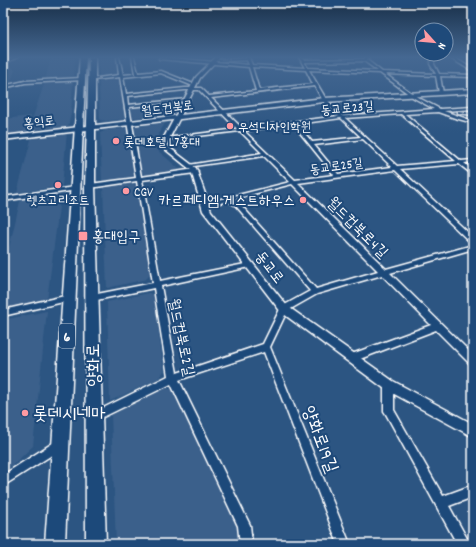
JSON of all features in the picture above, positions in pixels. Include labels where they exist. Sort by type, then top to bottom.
[{"type":"main road","name":"양화로","points":[[82,83],[90,186],[96,544]]},
{"type":"main road","name":"양화로","points":[[55,544],[75,189],[92,83]]},
{"type":"main road","name":"월드컵북로","points":[[85,128],[324,100],[473,90]]},
{"type":"main road","name":"홍익로","points":[[3,138],[85,128]]},
{"type":"street","points":[[3,87],[23,83]]},
{"type":"street","name":"월드컵북로2길","points":[[122,83],[173,378],[244,525],[246,544]]},
{"type":"street","points":[[183,83],[200,90],[208,97],[316,85],[324,100],[473,242]]},
{"type":"street","points":[[192,168],[164,146],[195,83]]},
{"type":"street","points":[[256,83],[258,92]]},
{"type":"street","points":[[395,83],[411,95],[438,110],[471,121],[473,126]]},
{"type":"street","points":[[439,83],[441,93]]},
{"type":"street","points":[[125,95],[193,87]]},
{"type":"street","name":"월드컵북로4길","points":[[208,97],[473,361]]},
{"type":"street","points":[[127,106],[186,100]]},
{"type":"street","name":"동교로23길","points":[[166,140],[342,117],[473,108]]},
{"type":"street","points":[[450,109],[473,114]]},
{"type":"street","points":[[402,113],[473,173]]},
{"type":"street","points":[[294,123],[337,176]]},
{"type":"street","points":[[311,144],[364,138]]},
{"type":"street","points":[[90,186],[139,179],[266,154]]},
{"type":"street","name":"동교로25길","points":[[205,205],[294,182],[396,168],[473,161]]},
{"type":"street","name":"동교로","points":[[192,168],[207,211],[284,309],[389,385],[473,431]]},
{"type":"street","points":[[3,199],[75,189]]},
{"type":"street","points":[[228,198],[238,205],[315,292]]},
{"type":"street","points":[[94,418],[173,378],[266,347],[284,309],[315,292],[473,247]]},
{"type":"street","points":[[92,298],[250,265]]},
{"type":"street","points":[[3,313],[69,298]]},
{"type":"street","points":[[352,358],[437,326]]},
{"type":"street","name":"양화로19길","points":[[266,347],[344,544]]},
{"type":"street","points":[[389,385],[389,411],[464,544]]},
{"type":"street","points":[[3,481],[60,443]]},
{"type":"street","points":[[441,503],[473,491]]},
{"type":"shaded area","points":[[3,83],[10,83],[3,103]]},
{"type":"shaded area","points":[[73,83],[71,113],[68,127],[32,130],[33,117],[44,84]]},
{"type":"shaded area","points":[[99,83],[120,83],[126,119],[106,121],[100,120]]},
{"type":"shaded area","points":[[177,101],[170,114],[132,118],[129,106]]},
{"type":"shaded area","points":[[31,116],[28,132],[3,135],[3,119]]},
{"type":"shaded area","points":[[165,123],[155,141],[154,147],[179,169],[178,172],[145,176],[142,175],[133,127]]},
{"type":"shaded area","points":[[127,128],[135,176],[131,178],[102,182],[100,133],[106,130]]},
{"type":"shaded area","points":[[67,132],[62,186],[17,193],[32,136]]},
{"type":"shaded area","points":[[132,182],[136,183],[150,275],[146,279],[107,288],[103,186]]},
{"type":"shaded area","points":[[61,191],[47,300],[3,308],[3,274],[21,197]]},
{"type":"shaded area","points":[[149,293],[154,295],[164,371],[158,379],[110,401],[107,302]]},
{"type":"shaded area","points":[[47,311],[33,446],[3,474],[3,320]]},
{"type":"shaded area","points":[[166,388],[173,390],[237,527],[239,544],[116,544],[111,415]]},
{"type":"place","name":"우석디자인학원","points":[[230,126]]},
{"type":"place","name":"롯데호텔 L7홍대","points":[[116,141]]},
{"type":"place","name":"렛츠고리조트","points":[[58,185]]},
{"type":"place","name":"CGV","points":[[126,191]]},
{"type":"place","name":"카르페디엠 게스트하우스","points":[[303,200]]},
{"type":"place","name":"홍대입구","points":[[83,236]]},
{"type":"place","name":"롯데시네마","points":[[25,413]]}]
